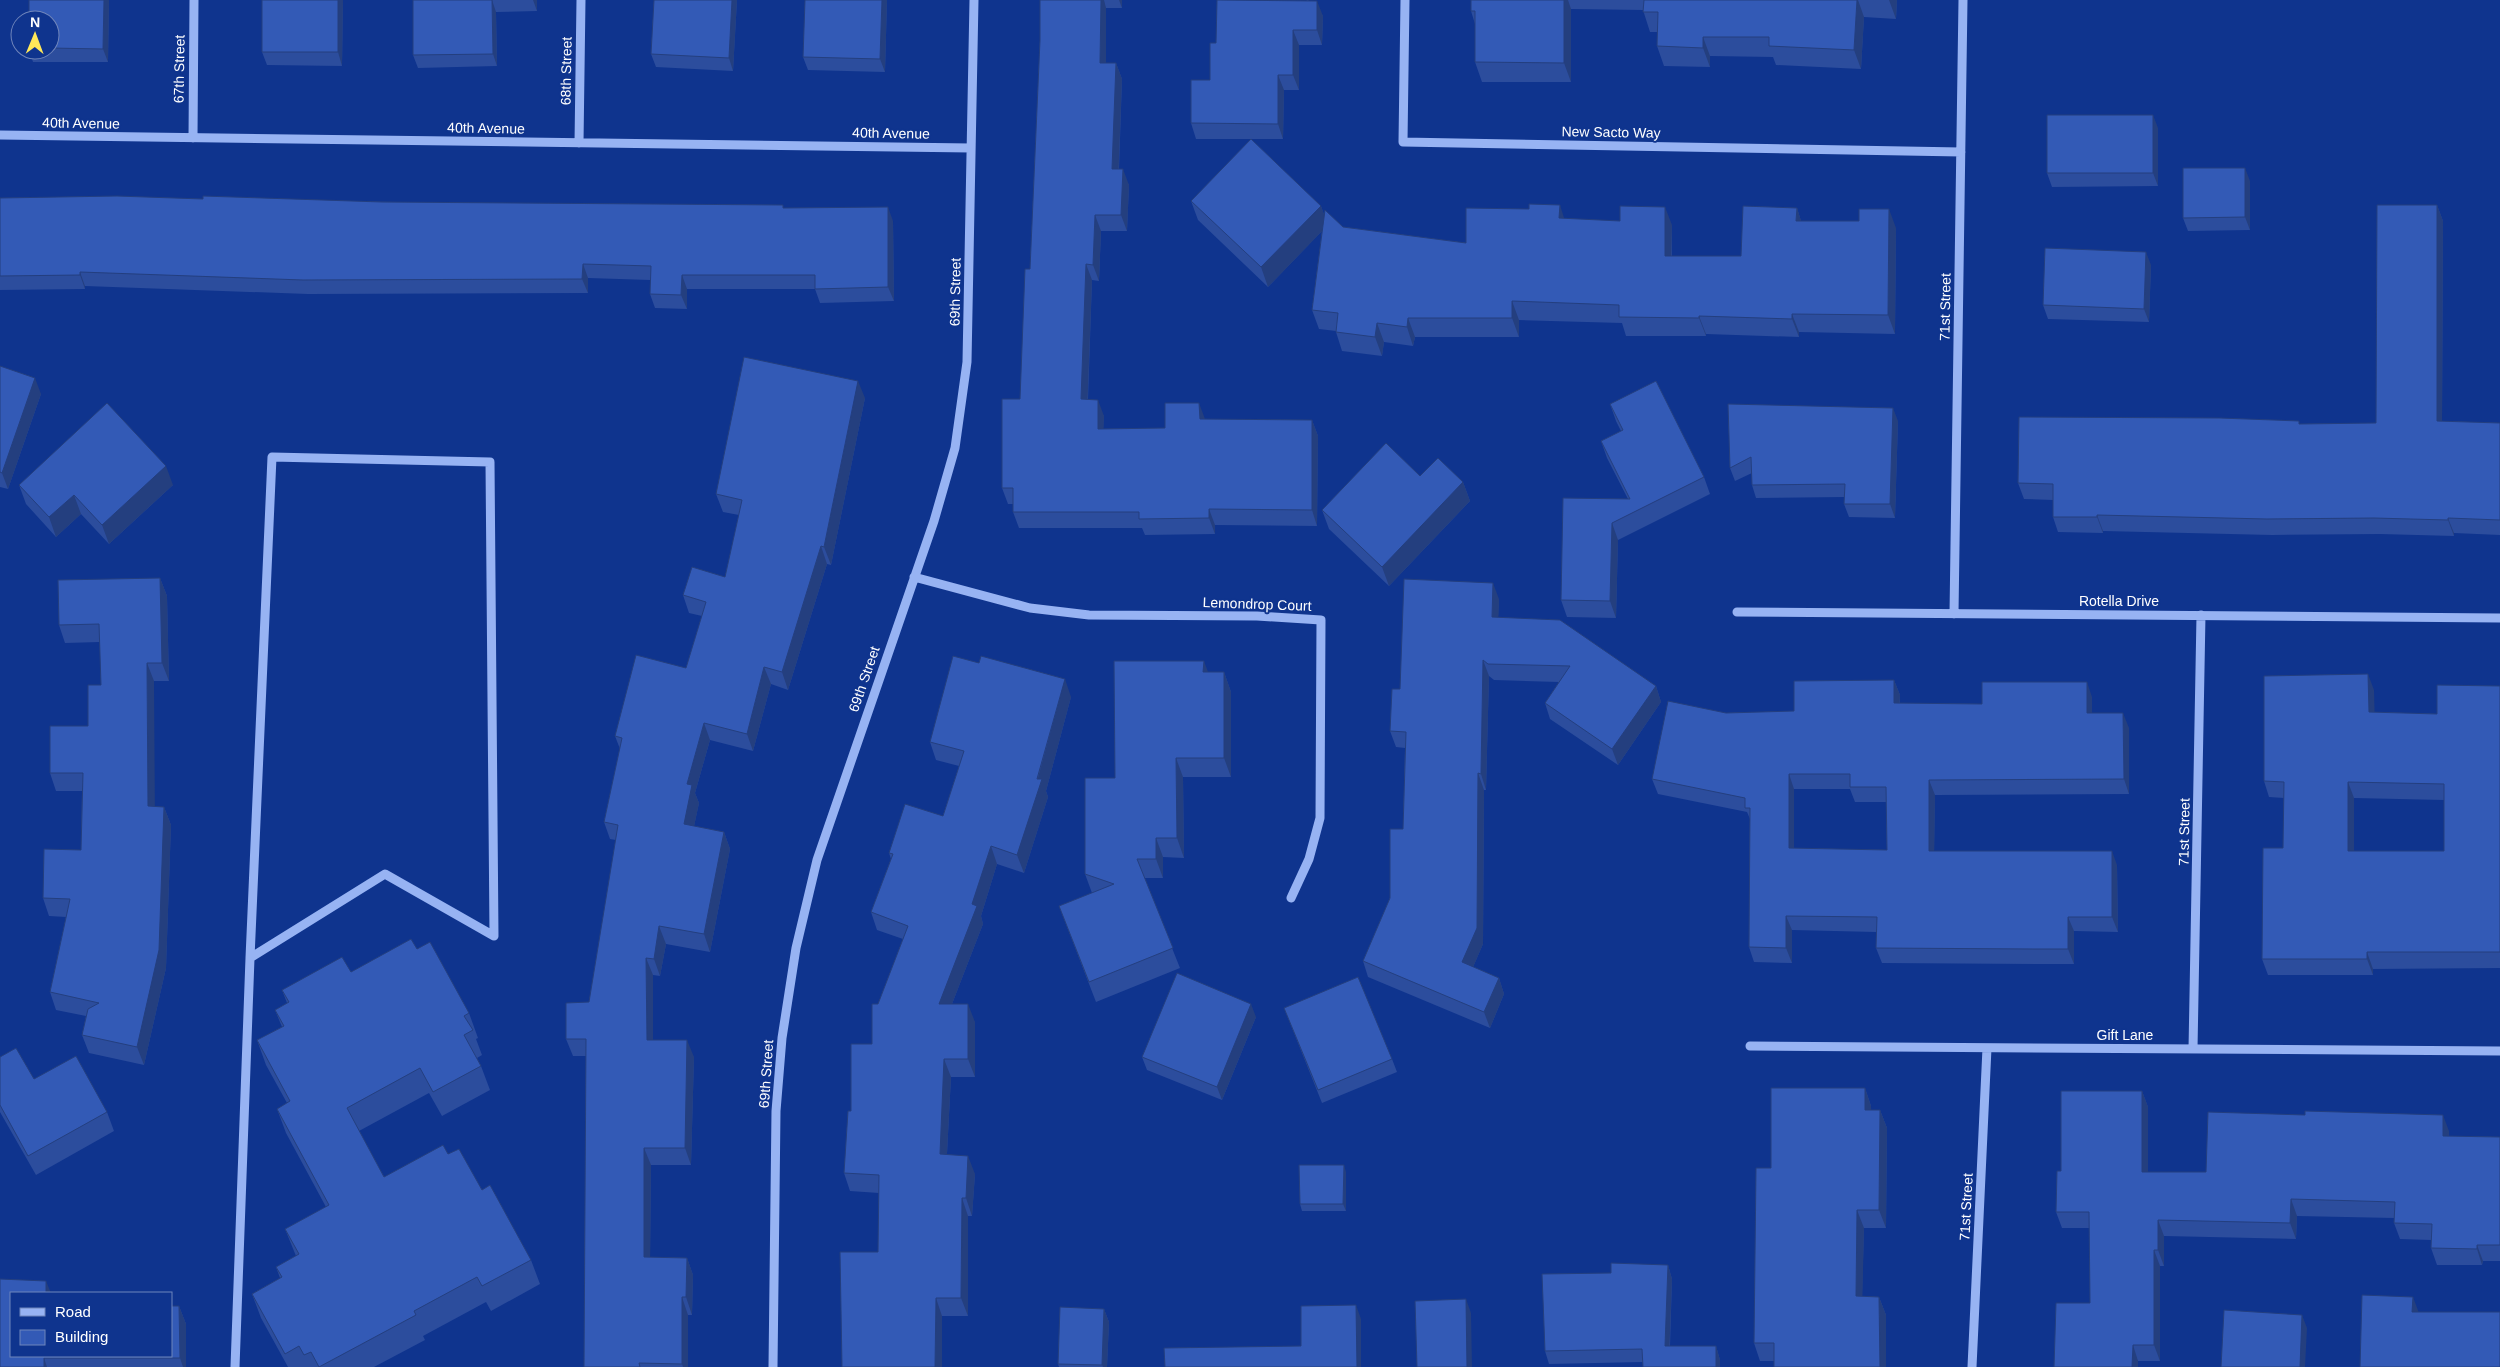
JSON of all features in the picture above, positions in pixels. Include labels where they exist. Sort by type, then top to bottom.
[{"type":"street","name":"67th Street","points":[[192,138],[194,0]]},
{"type":"street","name":"68th Street","points":[[579,143],[581,0]]},
{"type":"street","name":"69th Street","points":[[773,1367],[776,1110],[782,1038],[796,948],[817,860],[934,521],[955,448],[966,372],[974,0]]},
{"type":"street","name":"New Sacto Way","points":[[1405,0],[1403,142],[1961,152]]},
{"type":"street","name":"71st Street","points":[[1954,614],[1963,0]]},
{"type":"street","name":"40th Avenue","points":[[0,135],[971,148]]},
{"type":"street","points":[[235,1367],[250,958],[272,457],[490,462],[494,936],[385,874],[250,958]]},
{"type":"street","name":"Lemondrop Court","points":[[914,577],[1030,608],[1089,615],[1257,616],[1321,620],[1320,818],[1309,859],[1291,898]]},
{"type":"street","name":"Rotella Drive","points":[[1737,612],[2500,618]]},
{"type":"street","name":"71st Street","points":[[2194,1049],[2201,615]]},
{"type":"street","name":"Gift Lane","points":[[1750,1046],[2500,1051]]},
{"type":"street","name":"71st Street","points":[[1972,1367],[1987,1048]]},
{"type":"building","points":[[29,0],[104,0],[103,49],[60,48],[60,10],[29,10]]},
{"type":"building","points":[[262,0],[338,0],[338,52],[262,52]]},
{"type":"building","points":[[413,0],[492,0],[493,54],[413,55]]},
{"type":"building","points":[[654,0],[732,0],[729,58],[651,54]]},
{"type":"building","points":[[805,0],[882,0],[880,59],[803,57]]},
{"type":"building","points":[[1040,0],[1101,0],[1100,63],[1116,63],[1112,169],[1123,169],[1121,215],[1095,215],[1093,265],[1086,264],[1081,399],[1098,400],[1098,429],[1165,428],[1165,403],[1199,403],[1200,419],[1312,420],[1312,510],[1209,509],[1209,518],[1139,519],[1139,512],[1013,512],[1013,488],[1002,488],[1002,399],[1020,399],[1025,269],[1030,269]]},
{"type":"building","points":[[1217,0],[1317,1],[1317,30],[1293,30],[1293,75],[1278,75],[1278,124],[1191,123],[1191,80],[1210,80],[1210,43],[1216,43]]},
{"type":"building","points":[[1471,0],[1564,0],[1564,63],[1475,62],[1475,11],[1471,11]]},
{"type":"building","points":[[1644,0],[1857,0],[1854,50],[1769,46],[1769,37],[1703,37],[1703,48],[1657,46],[1658,12],[1643,12]]},
{"type":"building","points":[[2047,115],[2153,115],[2153,173],[2047,173]]},
{"type":"building","points":[[1251,139],[1321,206],[1261,267],[1191,201]]},
{"type":"building","points":[[2183,168],[2245,168],[2245,217],[2183,218]]},
{"type":"building","points":[[117,196],[203,199],[203,196],[382,202],[783,205],[783,208],[888,207],[888,287],[815,289],[815,275],[682,275],[681,295],[650,294],[651,266],[583,264],[582,279],[303,280],[80,272],[80,275],[0,276],[0,198]]},
{"type":"building","points":[[1529,204],[1560,205],[1559,218],[1620,221],[1620,206],[1665,207],[1665,256],[1741,256],[1743,206],[1797,208],[1796,221],[1859,221],[1859,209],[1889,209],[1888,315],[1792,314],[1792,319],[1699,316],[1699,318],[1619,317],[1619,305],[1512,301],[1512,318],[1408,318],[1407,327],[1377,323],[1375,337],[1336,332],[1338,313],[1312,310],[1325,210],[1343,227],[1466,243],[1466,208],[1529,209]]},
{"type":"building","points":[[2377,205],[2437,205],[2437,421],[2500,423],[2500,520],[2448,518],[2448,520],[2374,518],[2267,519],[2097,515],[2097,517],[2053,517],[2053,484],[2018,483],[2019,417],[2220,418],[2299,421],[2299,424],[2376,423]]},
{"type":"building","points":[[2045,248],[2146,252],[2144,309],[2043,305]]},
{"type":"building","points":[[744,357],[858,381],[824,547],[821,546],[782,672],[764,667],[747,734],[704,723],[687,784],[692,785],[684,824],[724,832],[704,934],[659,926],[654,959],[646,958],[647,1040],[687,1040],[685,1148],[644,1148],[644,1257],[687,1258],[686,1297],[682,1297],[682,1364],[639,1363],[640,1367],[584,1367],[586,1039],[566,1039],[566,1003],[589,1002],[618,825],[604,822],[622,738],[615,736],[636,655],[686,668],[706,602],[683,595],[692,567],[725,577],[742,500],[716,494]]},
{"type":"building","points":[[0,366],[35,378],[2,473],[0,472]]},
{"type":"building","points":[[1656,381],[1704,477],[1612,523],[1610,601],[1561,600],[1563,498],[1630,499],[1601,441],[1623,430],[1610,404]]},
{"type":"building","points":[[107,403],[166,466],[102,525],[74,495],[49,517],[19,485]]},
{"type":"building","points":[[1728,404],[1893,408],[1890,504],[1844,504],[1845,484],[1752,485],[1751,457],[1730,468]]},
{"type":"building","points":[[1386,443],[1420,476],[1438,458],[1463,482],[1382,567],[1322,510]]},
{"type":"building","points":[[160,578],[162,663],[147,663],[148,806],[164,807],[159,950],[137,1047],[82,1035],[88,1009],[99,1003],[50,992],[70,899],[43,898],[44,849],[81,850],[83,773],[50,773],[50,726],[88,726],[88,685],[101,685],[99,624],[59,625],[58,580]]},
{"type":"building","points":[[1404,579],[1493,583],[1492,617],[1560,620],[1656,686],[1612,749],[1545,703],[1570,666],[1488,664],[1483,660],[1481,774],[1478,773],[1477,928],[1462,962],[1499,978],[1484,1012],[1363,961],[1390,898],[1390,829],[1403,829],[1406,732],[1390,731],[1392,689],[1400,689]]},
{"type":"building","points":[[953,656],[979,663],[981,656],[1065,679],[1037,779],[1042,779],[1017,855],[991,846],[972,904],[977,906],[939,1004],[968,1004],[968,1059],[944,1059],[940,1154],[968,1156],[966,1198],[962,1198],[961,1298],[936,1298],[935,1367],[842,1367],[840,1252],[878,1252],[879,1175],[844,1173],[848,1111],[851,1111],[851,1044],[872,1044],[872,1004],[878,1004],[908,926],[871,912],[893,854],[889,853],[905,804],[943,816],[964,751],[930,742]]},
{"type":"building","points":[[1114,661],[1204,661],[1203,672],[1224,672],[1224,758],[1176,758],[1177,838],[1156,838],[1156,859],[1137,859],[1173,948],[1089,982],[1059,906],[1114,884],[1085,874],[1085,778],[1115,778]]},
{"type":"building","points":[[2368,674],[2369,712],[2437,714],[2437,685],[2500,686],[2500,952],[2367,952],[2367,959],[2262,959],[2263,848],[2283,848],[2284,782],[2264,781],[2264,676]],"holes":[[[2348,782],[2444,784],[2444,851],[2348,851]]]},
{"type":"building","points":[[1894,680],[1894,703],[1982,704],[1982,682],[2087,682],[2087,713],[2123,713],[2124,779],[1929,780],[1929,851],[2112,851],[2112,917],[2068,917],[2068,949],[1876,948],[1877,917],[1786,916],[1786,948],[1749,947],[1750,808],[1745,808],[1745,798],[1652,779],[1668,701],[1726,713],[1794,711],[1794,681]],"holes":[[[1789,774],[1850,774],[1850,787],[1886,787],[1887,850],[1789,848]]]},
{"type":"building","points":[[411,939],[417,949],[430,942],[469,1013],[464,1016],[473,1030],[464,1035],[481,1066],[433,1092],[420,1068],[347,1108],[384,1177],[443,1145],[448,1154],[459,1149],[482,1190],[490,1185],[531,1260],[482,1286],[477,1277],[414,1311],[416,1315],[319,1367],[311,1352],[304,1355],[299,1346],[285,1354],[252,1294],[282,1277],[276,1267],[299,1254],[285,1229],[329,1205],[277,1109],[290,1101],[257,1040],[284,1026],[275,1010],[289,1002],[282,990],[342,957],[351,972]]},
{"type":"building","points":[[1177,973],[1251,1004],[1217,1087],[1142,1057]]},
{"type":"building","points":[[1358,977],[1392,1059],[1318,1090],[1284,1008]]},
{"type":"building","points":[[16,1048],[34,1079],[76,1056],[107,1112],[28,1156],[0,1105],[0,1057]]},
{"type":"building","points":[[1771,1088],[1865,1088],[1865,1110],[1880,1110],[1879,1210],[1857,1210],[1856,1296],[1879,1297],[1880,1367],[1774,1367],[1774,1343],[1754,1343],[1756,1168],[1771,1168]]},
{"type":"building","points":[[2061,1091],[2142,1091],[2142,1172],[2206,1172],[2208,1112],[2305,1115],[2305,1111],[2443,1115],[2443,1136],[2500,1137],[2500,1245],[2477,1245],[2477,1249],[2431,1248],[2432,1224],[2394,1223],[2395,1202],[2291,1199],[2290,1223],[2158,1220],[2158,1250],[2154,1250],[2154,1345],[2133,1345],[2132,1367],[2054,1367],[2056,1303],[2090,1303],[2089,1212],[2056,1212],[2057,1171],[2061,1171]]},
{"type":"building","points":[[1299,1165],[1344,1165],[1343,1204],[1300,1204]]},
{"type":"building","points":[[1611,1263],[1668,1265],[1665,1346],[1716,1346],[1716,1367],[1643,1367],[1642,1349],[1545,1351],[1542,1274],[1611,1273]]},
{"type":"building","points":[[0,1279],[46,1281],[46,1292],[10,1292],[10,1357],[172,1357],[172,1306],[179,1306],[180,1358],[44,1358],[44,1367],[0,1367]]},
{"type":"building","points":[[2362,1295],[2413,1297],[2412,1312],[2500,1312],[2500,1367],[2360,1367]]},
{"type":"building","points":[[1466,1299],[1467,1367],[1417,1367],[1415,1301]]},
{"type":"building","points":[[1356,1305],[1357,1367],[1165,1367],[1164,1348],[1301,1346],[1301,1306]]},
{"type":"building","points":[[1060,1307],[1104,1309],[1102,1365],[1058,1364]]},
{"type":"building","points":[[2224,1310],[2302,1315],[2300,1367],[2221,1367]]}]
